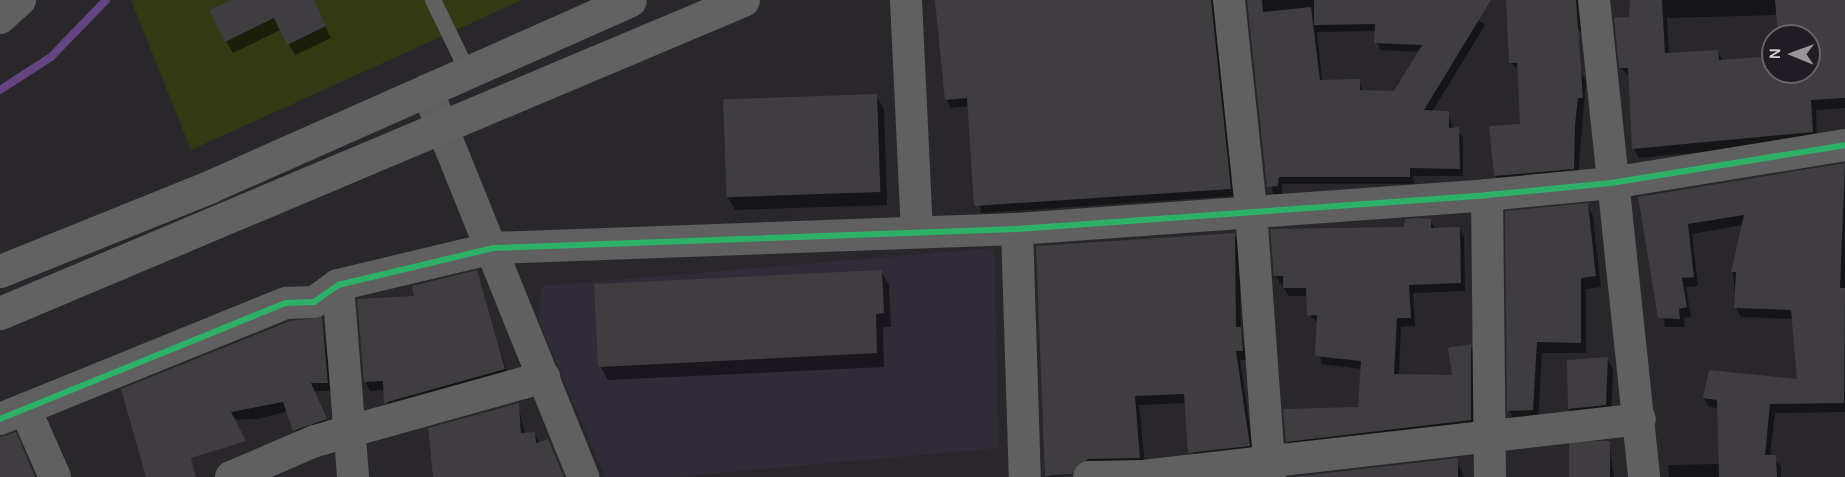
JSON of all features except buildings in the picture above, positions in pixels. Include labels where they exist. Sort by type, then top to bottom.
[{"type":"street","points":[[0,18],[20,0]]},
{"type":"street","points":[[0,270],[427,90],[630,0]]},
{"type":"street","points":[[0,313],[743,0]]},
{"type":"street","points":[[906,0],[917,231]]},
{"type":"street","points":[[1229,0],[1251,211],[1269,467]]},
{"type":"street","points":[[1594,0],[1611,183],[1640,419],[1644,477]]},
{"type":"street","points":[[427,90],[444,126],[584,477]]},
{"type":"street","points":[[55,477],[13,414],[286,303],[314,302],[338,285],[493,248],[1017,229],[1486,195],[1611,183],[1845,146]]},
{"type":"street","points":[[1486,195],[1490,477]]},
{"type":"street","points":[[1017,229],[1018,473]]},
{"type":"street","points":[[338,285],[353,477]]},
{"type":"street","points":[[231,477],[349,431],[544,377]]},
{"type":"street","points":[[1089,477],[1143,476],[1269,467],[1491,436],[1640,419]]},
{"type":"lane","points":[[433,0],[468,72]]},
{"type":"shaded area","points":[[994,248],[999,448],[676,477],[605,477],[538,319],[542,286]]},
{"type":"green space","points":[[131,0],[522,0],[191,150]]},
{"type":"waterway","points":[[0,90],[51,57],[106,0]]},
{"type":"cycle path","points":[[0,419],[286,303],[314,302],[338,285],[493,248],[1017,229],[1487,195],[1611,183],[1845,145]]}]
